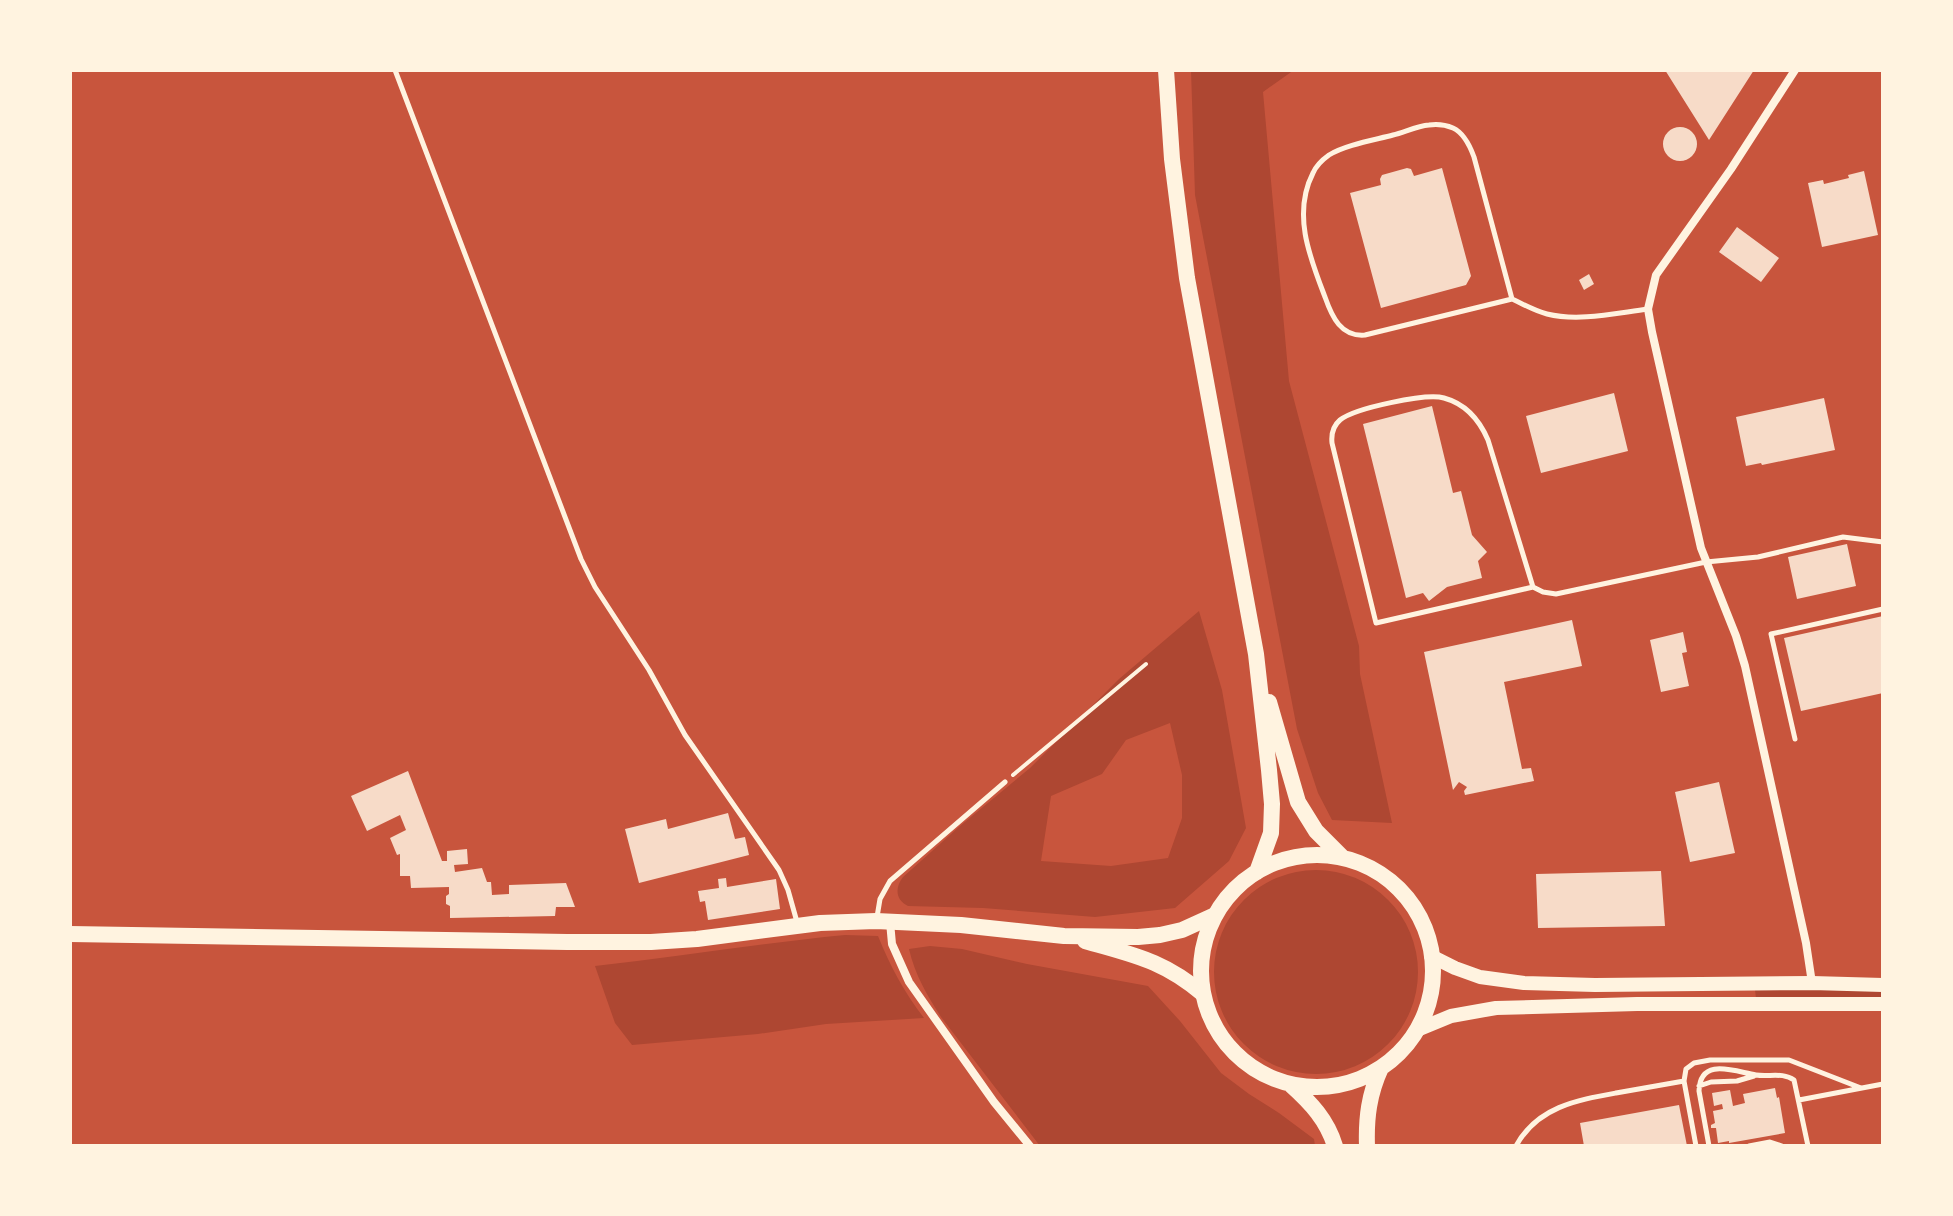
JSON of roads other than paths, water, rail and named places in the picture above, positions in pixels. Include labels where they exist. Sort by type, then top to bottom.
[{"type":"main road","points":[[1166,70],[1174,188],[1188,291],[1256,654],[1272,812],[1271,833],[1257,872]]},
{"type":"main road","points":[[1256,654],[1298,802],[1316,831],[1343,858]]},
{"type":"main road","points":[[1299,856],[1343,858],[1389,880],[1414,908],[1429,943],[1432,978],[1429,999],[1417,1030],[1405,1047],[1381,1068],[1353,1082],[1333,1087],[1291,1085],[1262,1074],[1245,1063],[1230,1049],[1212,1023],[1203,994],[1201,959],[1206,936],[1215,915],[1229,895],[1257,872],[1299,856]]},
{"type":"main road","points":[[70,934],[651,942],[798,925],[883,921],[961,925],[1064,936],[1138,937],[1182,930],[1215,915]]},
{"type":"main road","points":[[1064,936],[1152,961],[1181,976],[1203,994]]},
{"type":"main road","points":[[1431,956],[1480,977],[1524,983],[1883,985]]},
{"type":"main road","points":[[1417,1030],[1466,1012],[1496,1008],[1637,1004],[1883,1004]]},
{"type":"main road","points":[[1367,1146],[1368,1104],[1381,1068]]},
{"type":"main road","points":[[1291,1085],[1322,1117],[1335,1146]]},
{"type":"street","points":[[1795,70],[1731,169],[1662,265],[1652,287],[1648,309],[1706,562],[1745,666],[1806,943],[1812,983]]},
{"type":"street","points":[[883,921],[909,982],[994,1102],[1030,1146]]},
{"type":"lane","points":[[395,70],[581,559],[685,735],[779,870],[798,925]]},
{"type":"lane","points":[[1512,299],[1474,157],[1458,130],[1428,125],[1336,152],[1315,169],[1304,200],[1306,243],[1327,305],[1337,324],[1357,336],[1512,299],[1557,316],[1648,309]]},
{"type":"lane","points":[[1533,587],[1488,440],[1473,414],[1458,403],[1430,396],[1357,412],[1335,425],[1332,443],[1376,623],[1533,587],[1556,594],[1706,562],[1758,557],[1843,537],[1883,542]]},
{"type":"lane","points":[[1795,739],[1771,634],[1883,609]]},
{"type":"lane","points":[[883,921],[880,899],[890,881],[1005,782]]},
{"type":"lane","points":[[1696,1146],[1684,1081],[1686,1069],[1694,1063],[1782,1059],[1861,1088]]},
{"type":"lane","points":[[1709,1146],[1699,1086],[1703,1075],[1715,1070],[1783,1075],[1794,1080],[1808,1146]]},
{"type":"lane","points":[[1699,1086],[1711,1082],[1737,1081],[1755,1075]]},
{"type":"lane","points":[[1516,1146],[1535,1121],[1559,1107],[1595,1097],[1684,1081]]},
{"type":"lane","points":[[1799,1100],[1883,1084]]},
{"type":"lane","points":[[1749,1146],[1770,1142],[1782,1146]]}]
